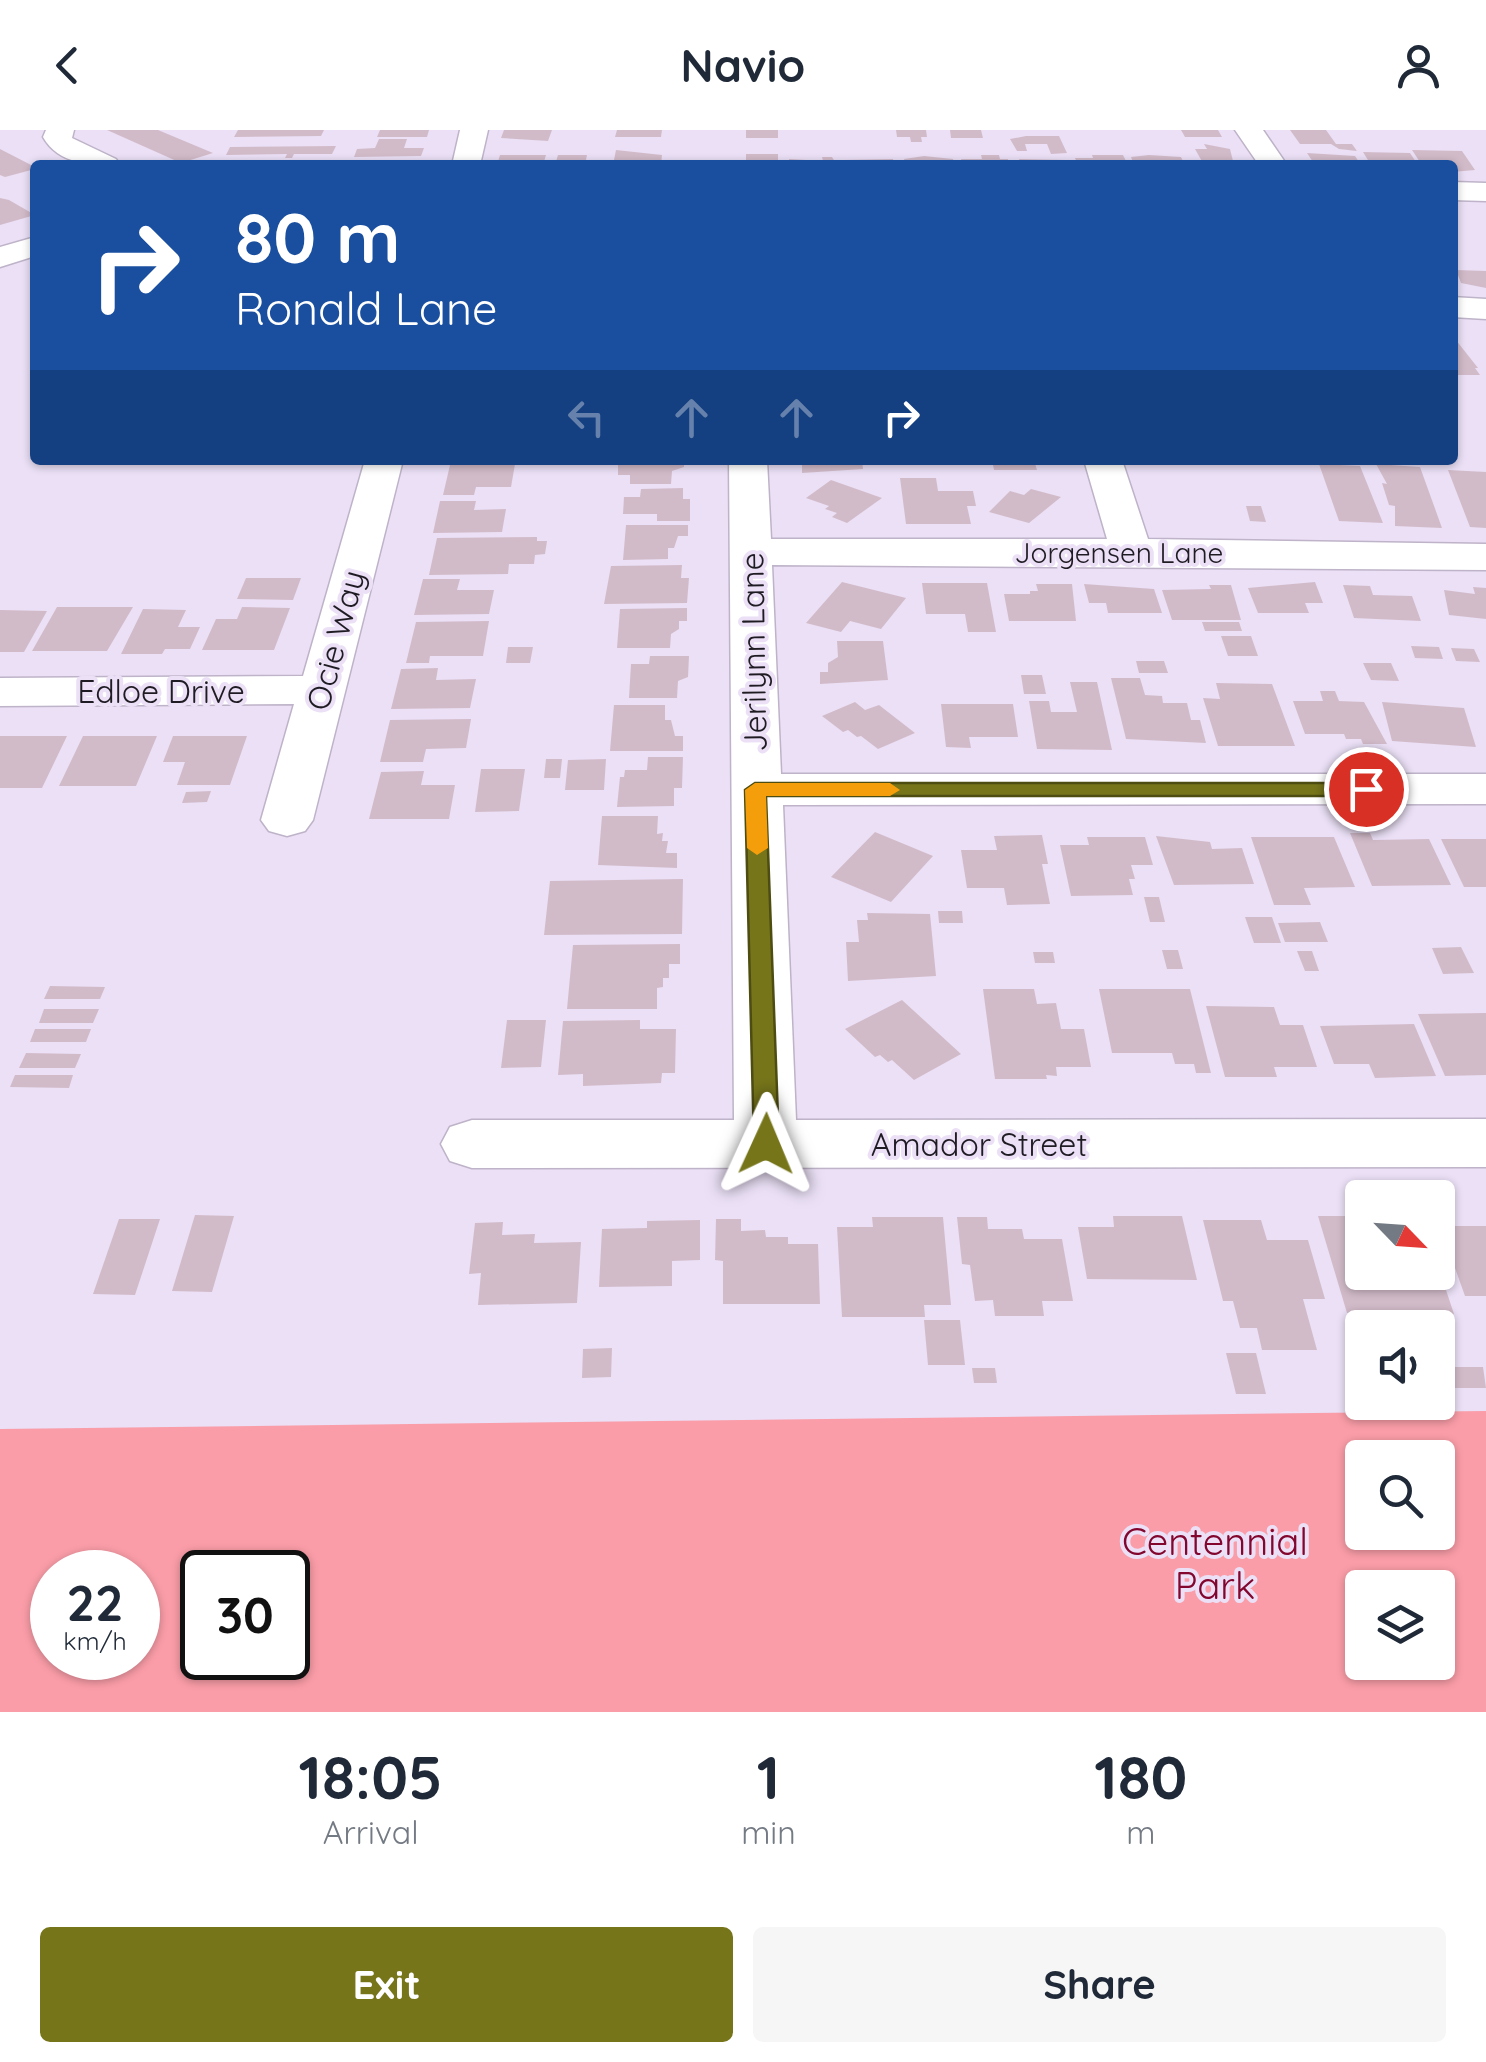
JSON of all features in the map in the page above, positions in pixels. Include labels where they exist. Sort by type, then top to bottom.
[{"type":"street","points":[[60,130],[60,144],[95,160]]},
{"type":"street","points":[[467,160],[474,130]]},
{"type":"street","points":[[1249,130],[1270,160]]},
{"type":"street","points":[[1458,191],[1486,192]]},
{"type":"street","points":[[1458,307],[1486,308]]},
{"type":"street","name":"Ocie Way","points":[[287,820],[383,465]]},
{"type":"street","name":"Jerilynn Lane","points":[[748,465],[766,1144]]},
{"type":"street","points":[[1105,465],[1131,552]]},
{"type":"street","name":"Jorgensen Lane","points":[[752,552],[1486,557]]},
{"type":"street","name":"Edloe Drive","points":[[0,692],[322,690]]},
{"type":"street","points":[[755,790],[1486,789]]},
{"type":"street","name":"Amador Street","points":[[472,1144],[1486,1143]]},
{"type":"green space","name":"Centennial Park","points":[[1455,1411],[1486,1411],[1486,1712],[0,1712],[0,1429],[1345,1413],[1345,1420],[1455,1420]]},
{"type":"building","points":[[107,130],[158,130],[213,153],[174,160]]},
{"type":"building","points":[[238,130],[324,130],[321,136],[234,137]]},
{"type":"building","points":[[380,130],[429,130],[427,137],[377,137]]},
{"type":"building","points":[[504,130],[552,130],[548,141],[501,138]]},
{"type":"building","points":[[617,130],[662,130],[661,137],[615,137]]},
{"type":"building","points":[[746,130],[778,130],[778,138],[746,138]]},
{"type":"building","points":[[896,130],[926,130],[927,137],[921,137],[922,142],[911,142],[910,137],[897,137]]},
{"type":"building","points":[[950,130],[981,130],[983,138],[951,138]]},
{"type":"building","points":[[1181,130],[1218,130],[1222,137],[1185,137]]},
{"type":"building","points":[[1290,130],[1326,130],[1336,144],[1352,144],[1357,151],[1331,144],[1300,144]]},
{"type":"building","points":[[1059,136],[1067,153],[1051,154],[1047,144],[1025,144],[1027,151],[1017,151],[1010,139]]},
{"type":"building","points":[[379,139],[407,139],[404,148],[424,148],[421,156],[354,157],[357,149],[375,148]]},
{"type":"building","points":[[1204,144],[1230,149],[1233,160],[1201,160],[1195,149],[1207,149]]},
{"type":"building","points":[[336,146],[332,154],[294,154],[292,158],[285,158],[287,154],[226,155],[230,147]]},
{"type":"building","points":[[0,149],[30,164],[30,170],[0,175]]},
{"type":"building","points":[[616,150],[662,155],[662,160],[614,160]]},
{"type":"building","points":[[1412,150],[1462,151],[1475,170],[1458,171],[1458,160],[1419,160]]},
{"type":"building","points":[[1363,152],[1410,153],[1415,160],[1368,160]]},
{"type":"building","points":[[1307,153],[1355,156],[1358,160],[1312,160]]},
{"type":"building","points":[[746,154],[778,154],[778,160],[746,160]]},
{"type":"building","points":[[500,155],[546,155],[544,160],[498,160]]},
{"type":"building","points":[[558,155],[587,155],[586,160],[556,160]]},
{"type":"building","points":[[981,155],[999,155],[1000,159],[1008,160],[961,159],[982,159]]},
{"type":"building","points":[[1092,155],[1123,155],[1126,160],[1075,158],[1093,158]]},
{"type":"building","points":[[1149,155],[1182,160],[1132,160],[1131,157]]},
{"type":"building","points":[[924,156],[953,160],[904,160]]},
{"type":"building","points":[[0,198],[30,212],[30,216],[0,225]]},
{"type":"building","points":[[1458,270],[1486,271],[1486,288],[1461,283]]},
{"type":"building","points":[[1458,343],[1478,368],[1480,375],[1458,375]]},
{"type":"building","points":[[450,465],[515,465],[511,487],[476,487],[474,495],[443,495]]},
{"type":"building","points":[[618,465],[684,465],[672,471],[671,484],[630,484],[630,475],[618,475]]},
{"type":"building","points":[[802,465],[863,465],[863,469],[802,473]]},
{"type":"building","points":[[993,465],[1036,465],[1037,470],[994,470]]},
{"type":"building","points":[[1319,465],[1360,466],[1383,523],[1339,521]]},
{"type":"building","points":[[1377,465],[1420,467],[1442,528],[1395,526],[1395,506],[1389,505],[1382,483],[1387,484]]},
{"type":"building","points":[[1448,470],[1486,472],[1486,528],[1470,527]]},
{"type":"building","points":[[900,478],[936,478],[938,491],[973,491],[976,506],[967,506],[971,524],[906,524]]},
{"type":"building","points":[[831,480],[882,498],[847,523],[832,517],[837,513],[825,509],[829,506],[806,498]]},
{"type":"building","points":[[683,488],[683,499],[690,499],[690,521],[657,521],[657,514],[623,514],[624,497],[640,497],[641,489]]},
{"type":"building","points":[[1031,489],[1061,497],[1029,523],[989,512],[1010,491],[1024,495]]},
{"type":"building","points":[[440,501],[476,501],[474,510],[506,509],[502,532],[433,533]]},
{"type":"building","points":[[1246,506],[1261,506],[1266,522],[1250,521]]},
{"type":"building","points":[[626,525],[688,525],[688,536],[678,536],[674,548],[668,548],[668,559],[623,560]]},
{"type":"building","points":[[537,537],[537,541],[547,541],[545,554],[535,555],[534,564],[509,564],[508,574],[429,575],[437,538]]},
{"type":"building","points":[[682,565],[681,578],[689,578],[687,603],[604,604],[611,566]]},
{"type":"building","points":[[246,578],[301,578],[293,600],[237,599]]},
{"type":"building","points":[[423,579],[460,579],[457,590],[494,590],[489,614],[414,615]]},
{"type":"building","points":[[842,582],[906,598],[881,629],[850,621],[841,632],[806,623]]},
{"type":"building","points":[[1315,582],[1323,603],[1305,603],[1309,613],[1258,613],[1248,588]]},
{"type":"building","points":[[922,583],[987,583],[996,632],[968,632],[965,614],[926,614]]},
{"type":"building","points":[[1036,584],[1072,584],[1076,621],[1009,621],[1004,594],[1030,594],[1038,591]]},
{"type":"building","points":[[1084,584],[1154,589],[1162,613],[1108,613],[1106,603],[1089,603]]},
{"type":"building","points":[[1209,585],[1231,585],[1241,620],[1172,620],[1162,590],[1211,589]]},
{"type":"building","points":[[1343,585],[1370,586],[1373,595],[1412,596],[1421,621],[1354,618]]},
{"type":"building","points":[[1473,587],[1486,588],[1486,619],[1449,615],[1444,590],[1475,594]]},
{"type":"building","points":[[57,607],[133,607],[107,651],[32,651]]},
{"type":"building","points":[[242,607],[290,608],[274,650],[202,650],[216,619],[237,619]]},
{"type":"building","points":[[687,608],[687,621],[679,621],[679,629],[671,634],[670,648],[617,648],[620,609]]},
{"type":"building","points":[[143,609],[186,610],[178,627],[200,627],[190,649],[121,654]]},
{"type":"building","points":[[0,610],[47,611],[24,652],[0,652]]},
{"type":"building","points":[[489,621],[483,656],[430,656],[429,663],[406,663],[416,622]]},
{"type":"building","points":[[1202,622],[1239,622],[1242,631],[1205,631]]},
{"type":"building","points":[[1221,636],[1251,636],[1258,656],[1228,656]]},
{"type":"building","points":[[837,641],[883,641],[888,680],[820,684],[820,672],[828,672],[828,663],[838,657]]},
{"type":"building","points":[[1411,646],[1439,647],[1443,659],[1415,658]]},
{"type":"building","points":[[508,647],[533,647],[530,663],[506,663]]},
{"type":"building","points":[[1451,648],[1474,649],[1480,662],[1456,661]]},
{"type":"building","points":[[650,656],[689,656],[688,677],[678,681],[677,698],[629,698],[631,664],[649,664]]},
{"type":"building","points":[[1136,661],[1164,661],[1168,673],[1139,673]]},
{"type":"building","points":[[1363,663],[1391,663],[1399,681],[1371,680]]},
{"type":"building","points":[[438,668],[436,680],[476,679],[470,708],[391,709],[401,669]]},
{"type":"building","points":[[1021,675],[1042,675],[1046,694],[1024,694]]},
{"type":"building","points":[[1111,678],[1140,678],[1145,695],[1162,696],[1163,703],[1187,703],[1191,720],[1200,720],[1206,743],[1126,739]]},
{"type":"building","points":[[1070,682],[1097,682],[1112,750],[1037,749],[1029,701],[1049,701],[1051,712],[1077,712]]},
{"type":"building","points":[[1216,683],[1272,684],[1295,746],[1218,746],[1203,698],[1220,699]]},
{"type":"building","points":[[1320,691],[1335,691],[1339,701],[1364,702],[1387,744],[1363,744],[1361,739],[1346,739],[1344,734],[1305,734],[1293,701],[1323,701]]},
{"type":"building","points":[[855,702],[865,710],[879,705],[915,733],[878,749],[861,736],[848,730],[843,732],[822,716]]},
{"type":"building","points":[[1382,702],[1464,708],[1476,747],[1392,741]]},
{"type":"building","points":[[941,704],[1013,704],[1018,737],[969,737],[971,748],[946,747]]},
{"type":"building","points":[[614,705],[665,705],[665,720],[671,720],[675,736],[683,736],[683,751],[610,751]]},
{"type":"building","points":[[471,719],[466,748],[426,749],[423,762],[380,762],[390,720]]},
{"type":"building","points":[[0,736],[67,736],[42,788],[0,788]]},
{"type":"building","points":[[83,736],[157,736],[136,786],[59,786]]},
{"type":"building","points":[[173,736],[247,736],[230,785],[177,785],[185,762],[163,762]]},
{"type":"building","points":[[648,757],[683,757],[682,788],[674,788],[674,806],[617,807],[620,777],[624,777],[625,770],[647,770]]},
{"type":"building","points":[[546,759],[562,759],[560,778],[544,778]]},
{"type":"building","points":[[606,759],[604,790],[565,790],[568,760]]},
{"type":"building","points":[[481,769],[525,769],[519,811],[475,812]]},
{"type":"building","points":[[424,771],[421,785],[455,785],[449,819],[369,819],[381,772]]},
{"type":"building","points":[[211,791],[207,802],[182,803],[186,792]]},
{"type":"building","points":[[602,816],[658,816],[657,834],[663,833],[662,841],[668,841],[666,853],[677,853],[677,868],[598,865]]},
{"type":"building","points":[[875,832],[933,856],[891,902],[831,877]]},
{"type":"building","points":[[1350,833],[1370,833],[1373,840],[1429,839],[1451,885],[1372,886]]},
{"type":"building","points":[[1042,835],[1048,864],[1042,864],[1050,904],[1007,905],[1004,888],[967,888],[961,850],[997,850],[994,836]]},
{"type":"building","points":[[1156,836],[1210,842],[1212,849],[1242,848],[1254,884],[1174,885]]},
{"type":"building","points":[[1087,837],[1145,837],[1153,865],[1131,865],[1135,879],[1129,879],[1133,895],[1071,896],[1060,845],[1089,845]]},
{"type":"building","points":[[1251,837],[1334,837],[1355,887],[1304,888],[1311,905],[1274,905]]},
{"type":"building","points":[[1441,839],[1486,839],[1486,887],[1464,887]]},
{"type":"building","points":[[683,879],[682,934],[544,935],[550,881]]},
{"type":"building","points":[[1144,897],[1159,897],[1165,922],[1150,922]]},
{"type":"building","points":[[938,911],[962,911],[963,923],[939,923]]},
{"type":"building","points":[[867,913],[930,914],[936,976],[848,981],[846,942],[859,942],[857,920],[868,920]]},
{"type":"building","points":[[1245,917],[1272,917],[1281,943],[1254,943]]},
{"type":"building","points":[[1320,922],[1328,942],[1285,942],[1278,923]]},
{"type":"building","points":[[680,944],[680,964],[669,964],[669,978],[663,978],[663,987],[657,988],[657,1009],[567,1009],[573,945]]},
{"type":"building","points":[[1461,947],[1474,973],[1443,974],[1432,948]]},
{"type":"building","points":[[1162,950],[1178,950],[1183,969],[1167,969]]},
{"type":"building","points":[[1297,951],[1312,951],[1319,971],[1305,971]]},
{"type":"building","points":[[1033,952],[1053,952],[1055,963],[1035,963]]},
{"type":"building","points":[[50,986],[105,987],[100,999],[44,999]]},
{"type":"building","points":[[983,989],[1034,989],[1037,1004],[1056,1003],[1061,1029],[1084,1029],[1091,1067],[1056,1067],[1057,1076],[1046,1075],[1047,1079],[995,1079]]},
{"type":"building","points":[[1099,989],[1190,989],[1211,1073],[1196,1073],[1194,1064],[1175,1064],[1172,1053],[1112,1053]]},
{"type":"building","points":[[902,1000],[961,1054],[914,1080],[892,1060],[875,1057],[845,1029]]},
{"type":"building","points":[[1206,1006],[1274,1007],[1280,1025],[1303,1025],[1317,1067],[1274,1067],[1277,1077],[1225,1077]]},
{"type":"building","points":[[44,1009],[99,1009],[93,1023],[39,1023]]},
{"type":"building","points":[[1486,1013],[1486,1075],[1445,1076],[1418,1014]]},
{"type":"building","points":[[507,1020],[546,1020],[541,1067],[501,1068]]},
{"type":"building","points":[[640,1020],[640,1029],[676,1029],[675,1073],[662,1073],[661,1083],[583,1086],[583,1074],[558,1075],[563,1021]]},
{"type":"building","points":[[1414,1024],[1436,1076],[1375,1078],[1369,1064],[1334,1064],[1320,1026]]},
{"type":"building","points":[[35,1029],[91,1029],[86,1042],[30,1042]]},
{"type":"building","points":[[26,1053],[81,1054],[75,1068],[19,1068]]},
{"type":"building","points":[[15,1075],[73,1075],[69,1088],[10,1087]]},
{"type":"building","points":[[195,1215],[234,1216],[212,1292],[172,1291]]},
{"type":"building","points":[[1113,1216],[1182,1216],[1197,1280],[1087,1279],[1078,1227],[1114,1227]]},
{"type":"building","points":[[1318,1216],[1345,1216],[1345,1290],[1446,1290],[1453,1310],[1346,1310]]},
{"type":"building","points":[[872,1217],[943,1217],[951,1305],[924,1305],[925,1317],[842,1317],[837,1227],[873,1227]]},
{"type":"building","points":[[957,1217],[987,1217],[988,1229],[1022,1229],[1024,1239],[1062,1239],[1073,1301],[1042,1301],[1044,1316],[995,1316],[993,1300],[975,1301],[970,1265],[962,1264]]},
{"type":"building","points":[[119,1219],[160,1219],[135,1295],[93,1294]]},
{"type":"building","points":[[716,1219],[741,1219],[741,1231],[765,1230],[766,1237],[788,1237],[788,1244],[818,1244],[820,1304],[723,1304],[723,1261],[715,1260]]},
{"type":"building","points":[[700,1220],[700,1260],[672,1261],[672,1286],[599,1287],[602,1229],[647,1228],[647,1221]]},
{"type":"building","points":[[1203,1220],[1261,1220],[1267,1240],[1308,1240],[1325,1299],[1303,1299],[1317,1350],[1262,1350],[1257,1328],[1240,1328],[1233,1301],[1223,1301]]},
{"type":"building","points":[[503,1222],[502,1235],[535,1234],[534,1243],[581,1242],[577,1303],[478,1305],[481,1273],[469,1274],[475,1223]]},
{"type":"building","points":[[1455,1226],[1486,1226],[1486,1296],[1465,1296],[1455,1268]]},
{"type":"building","points":[[924,1320],[960,1320],[965,1365],[928,1365]]},
{"type":"building","points":[[612,1348],[611,1377],[582,1378],[583,1349]]},
{"type":"building","points":[[1226,1353],[1256,1353],[1266,1394],[1236,1394]]},
{"type":"building","points":[[1455,1367],[1483,1367],[1486,1388],[1455,1388]]},
{"type":"building","points":[[972,1368],[995,1368],[997,1383],[974,1383]]},
{"type":"slow traffic","points":[[757,848],[755,790],[890,790]]},
{"type":"route","points":[[766,1144],[755,790],[1366,789]]}]
